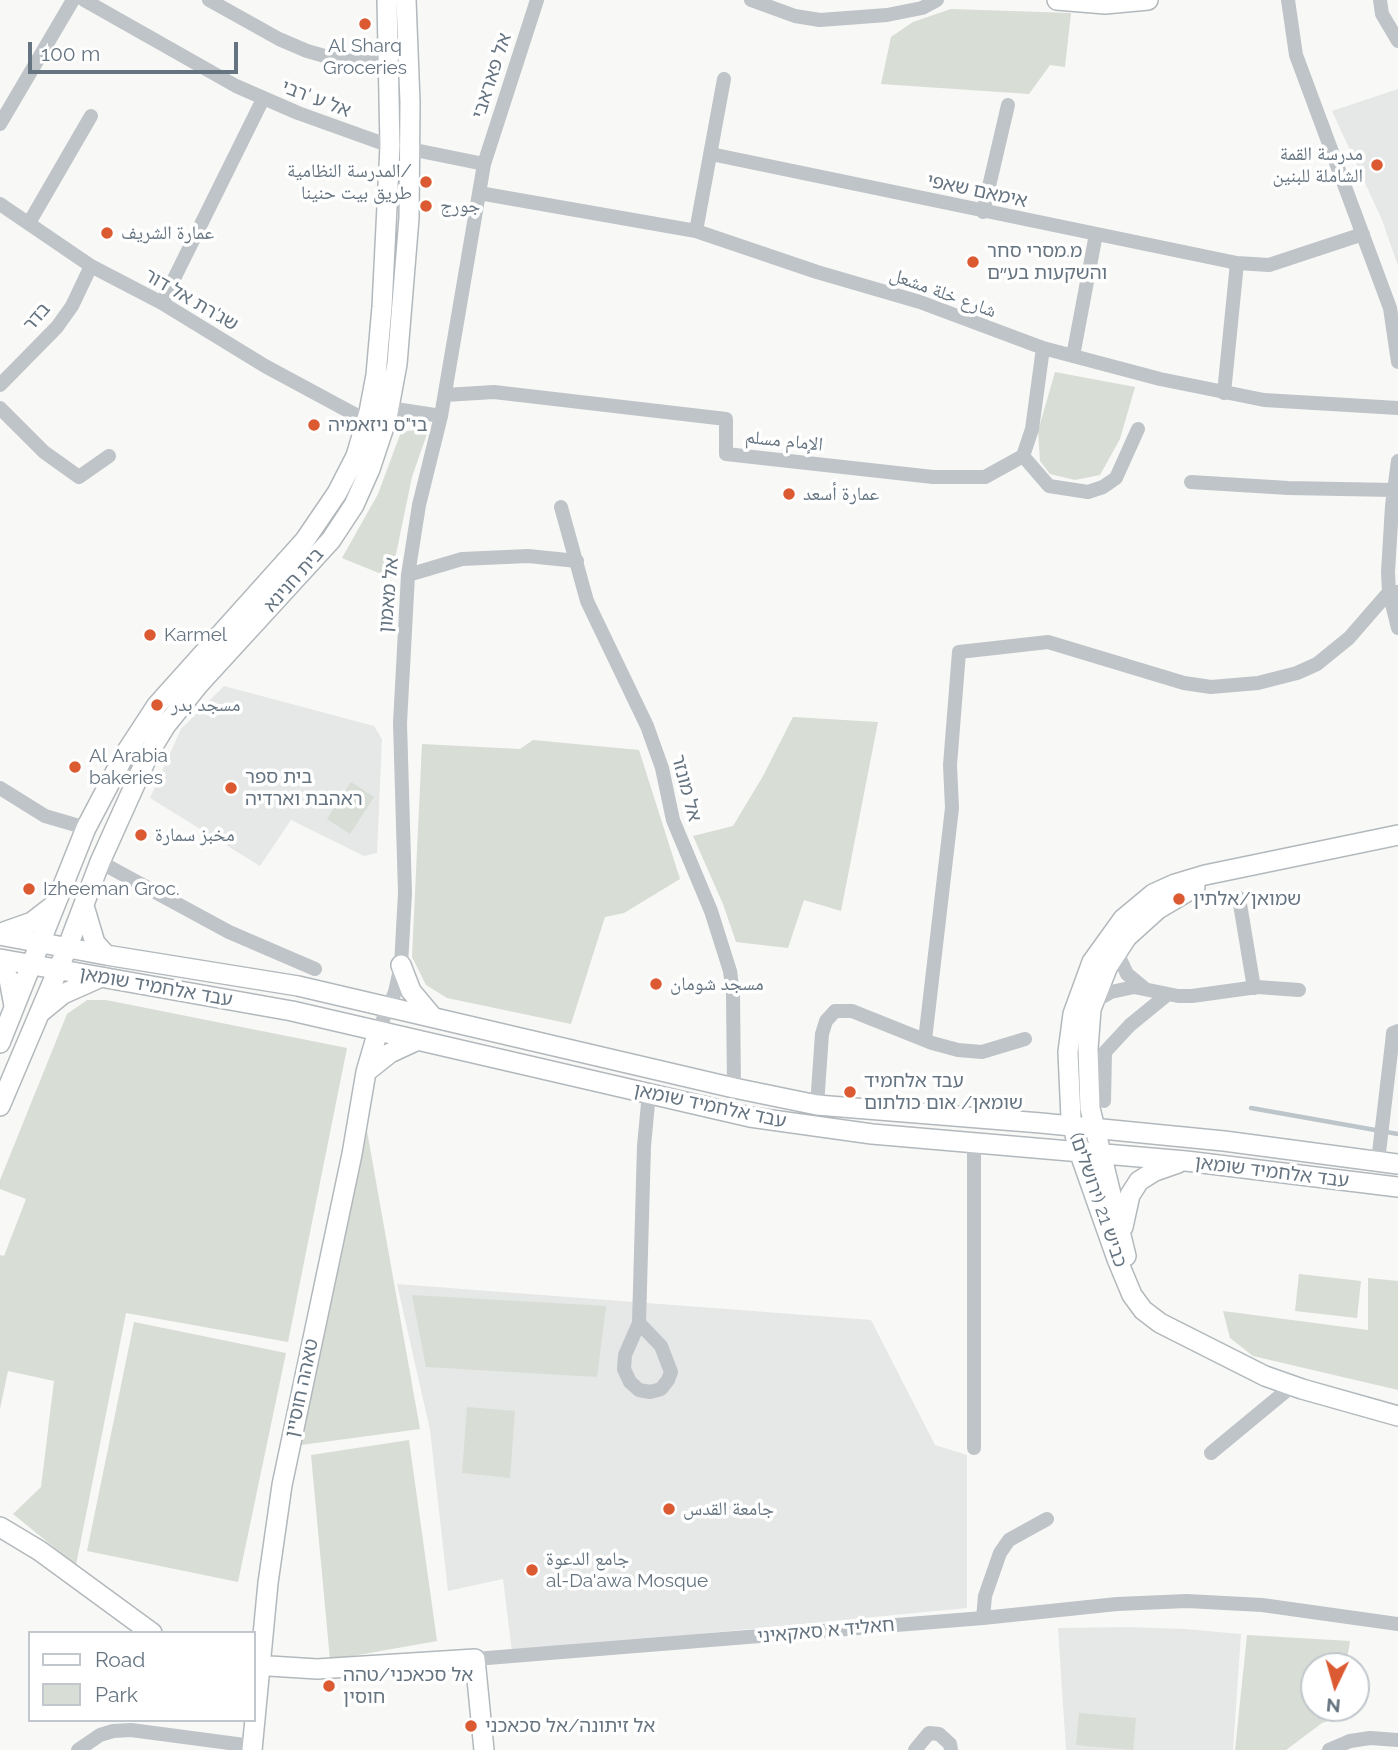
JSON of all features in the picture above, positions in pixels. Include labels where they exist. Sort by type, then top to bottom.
[{"type":"main road","name":"בית חנינא","points":[[0,1043],[86,828],[125,754],[157,705],[293,554],[337,493],[356,456],[367,421],[376,375],[390,146],[387,0]]},
{"type":"main road","name":"בית חנינא","points":[[0,1105],[68,946],[100,862],[150,751],[166,725],[199,684],[331,540],[354,505],[370,469],[388,408],[397,364],[403,297],[409,218],[410,149],[406,0]]},
{"type":"main road","points":[[1057,0],[1105,4],[1148,0]]},
{"type":"main road","name":"כביש 21 (ירושלים)","points":[[1398,835],[1205,875],[1164,889],[1134,908],[1115,928],[1092,962],[1078,996],[1070,1028],[1069,1080],[1072,1126],[1079,1151],[1116,1259],[1132,1295],[1143,1310],[1160,1323],[1253,1371],[1292,1386],[1398,1416]]},
{"type":"main road","name":"כביש 21 (ירושלים)","points":[[1132,1295],[1122,1235],[1090,1108],[1087,1049],[1091,1009],[1108,966],[1137,927],[1166,904],[1200,885],[1247,867]]},
{"type":"main road","points":[[0,934],[32,922],[55,904]]},
{"type":"main road","points":[[84,906],[95,943],[106,955]]},
{"type":"main road","name":"עבד אלחמיד שומאן","points":[[0,934],[106,955],[298,986],[817,1105],[1224,1141],[1398,1164]]},
{"type":"main road","name":"עבד אלחמיד שומאן","points":[[0,959],[292,1011],[750,1117],[974,1144],[1186,1161],[1398,1187]]},
{"type":"main road","points":[[401,965],[411,991],[433,1016]]},
{"type":"main road","points":[[0,967],[9,979],[15,1006]]},
{"type":"main road","points":[[37,1015],[72,988],[100,978]]},
{"type":"main road","name":"טאהה חוסיין","points":[[257,1665],[282,1485],[352,1154],[366,1072],[379,1031]]},
{"type":"main road","points":[[366,1072],[385,1056],[418,1040]]},
{"type":"main road","points":[[1041,1123],[1052,1115],[1061,1103],[1069,1080]]},
{"type":"main road","points":[[1122,1235],[1130,1195],[1139,1181],[1155,1171],[1186,1161]]},
{"type":"main road","points":[[0,1527],[40,1551],[149,1631]]},
{"type":"main road","points":[[475,1659],[484,1750]]},
{"type":"main road","name":"חאליד א סאקאיני","points":[[257,1665],[317,1669],[475,1659]]},
{"type":"main road","name":"טאהה חוסיין","points":[[252,1748],[254,1722]]},
{"type":"street","points":[[0,124],[73,0]]},
{"type":"street","name":"אל ע 'רבי","points":[[83,0],[236,86],[390,146]]},
{"type":"street","points":[[209,0],[279,39],[307,51],[335,59],[390,64]]},
{"type":"street","name":"אל פאראבי","points":[[484,164],[537,0]]},
{"type":"street","points":[[751,0],[809,19],[887,15],[922,8],[937,0]]},
{"type":"street","points":[[887,15],[918,0]]},
{"type":"street","points":[[1288,0],[1296,55],[1390,308],[1398,362]]},
{"type":"street","points":[[1380,0],[1382,13],[1398,41]]},
{"type":"street","points":[[696,231],[724,79]]},
{"type":"street","points":[[162,303],[264,99]]},
{"type":"street","points":[[983,212],[1008,104]]},
{"type":"street","points":[[29,223],[90,116]]},
{"type":"street","points":[[410,149],[484,164]]},
{"type":"street","name":"אימאם שאפי","points":[[711,154],[1237,263],[1269,265],[1363,234]]},
{"type":"street","name":"אל מאמון","points":[[379,1031],[390,1006],[401,965],[405,893],[400,723],[408,575],[419,505],[441,416],[484,164]]},
{"type":"street","name":"شارع خلة مشعل","points":[[479,193],[696,231],[817,272],[920,302],[1043,348],[1224,393],[1264,400],[1398,408]]},
{"type":"street","name":"שג'רת אל דור","points":[[0,204],[91,266],[162,303],[265,366],[367,421]]},
{"type":"street","points":[[1073,356],[1096,234]]},
{"type":"street","points":[[1224,393],[1237,263]]},
{"type":"street","name":"בדר","points":[[0,385],[57,327],[72,306],[91,266]]},
{"type":"street","points":[[1043,348],[1032,429],[1023,456],[1049,485],[1088,492],[1103,488],[1116,478],[1138,429]]},
{"type":"street","name":"الإمام مسلم","points":[[444,395],[494,392],[726,419],[726,454],[933,477],[985,477],[1023,456]]},
{"type":"street","points":[[0,408],[44,452],[79,477],[109,456]]},
{"type":"street","points":[[388,408],[441,416]]},
{"type":"street","points":[[1398,461],[1388,572],[1394,592],[1398,628]]},
{"type":"street","points":[[1191,482],[1288,488],[1394,490]]},
{"type":"street","name":"אל מונזר","points":[[561,507],[587,601],[659,757],[673,820],[711,911],[730,971],[733,994],[734,1088]]},
{"type":"street","points":[[408,575],[462,559],[528,556],[577,561]]},
{"type":"street","points":[[925,1040],[952,808],[950,765],[958,652],[1048,642],[1184,683],[1211,687],[1258,683],[1297,673],[1317,664],[1349,638],[1394,592]]},
{"type":"street","points":[[0,788],[45,816],[86,828]]},
{"type":"street","points":[[100,862],[229,932],[315,969]]},
{"type":"street","points":[[1239,898],[1254,988]]},
{"type":"street","points":[[1121,945],[1120,959],[1127,974],[1149,990]]},
{"type":"street","points":[[1091,1009],[1097,1000],[1118,989],[1134,987],[1192,996],[1254,988],[1298,990]]},
{"type":"street","points":[[1104,1101],[1105,1052],[1130,1025],[1168,994]]},
{"type":"street","points":[[817,1105],[822,1034],[826,1021],[835,1011],[852,1011],[958,1050],[982,1052],[1025,1039]]},
{"type":"street","points":[[1378,1161],[1393,1033],[1398,1031]]},
{"type":"street","points":[[639,1324],[662,1346],[671,1371],[661,1389],[650,1392],[639,1390],[629,1382],[624,1368],[625,1355],[639,1324],[644,1146],[649,1093]]},
{"type":"street","points":[[1382,1129],[1398,1131]]},
{"type":"street","points":[[974,1144],[974,1448]]},
{"type":"street","points":[[1211,1453],[1292,1386]]},
{"type":"street","points":[[983,1618],[985,1596],[1000,1553],[1009,1540],[1047,1520]]},
{"type":"street","name":"חאליד א סאקאיני","points":[[475,1659],[983,1618],[1117,1604],[1187,1601],[1262,1605],[1398,1624]]},
{"type":"street","points":[[78,1750],[100,1735],[122,1730],[252,1748]]},
{"type":"street","points":[[915,1750],[929,1733],[939,1734],[950,1744],[951,1750]]},
{"type":"street","points":[[1329,1750],[1350,1741],[1370,1738],[1398,1740]]},
{"type":"shaded area","name":"مدرسة القمة الشاملة للبنين","points":[[1398,89],[1398,266],[1382,220],[1332,111]]},
{"type":"shaded area","points":[[224,686],[374,726],[382,739],[377,853],[364,856],[291,820],[260,866],[150,798],[181,729]]},
{"type":"shaded area","points":[[397,1284],[871,1320],[935,1445],[967,1455],[967,1608],[512,1652],[503,1579],[448,1591],[430,1430]]},
{"type":"shaded area","points":[[1130,1627],[1241,1634],[1233,1750],[1066,1750],[1058,1628]]},
{"type":"green space","points":[[951,9],[1071,13],[1065,67],[1050,65],[1029,94],[881,84],[891,37],[913,22]]},
{"type":"green space","points":[[1055,372],[1135,387],[1120,439],[1100,475],[1075,480],[1050,474],[1040,461],[1038,431]]},
{"type":"green space","points":[[429,428],[412,477],[391,578],[342,558],[378,494],[401,432]]},
{"type":"green space","points":[[793,717],[878,722],[841,911],[804,900],[788,948],[736,942],[723,904],[693,836],[733,826],[763,776]]},
{"type":"green space","points":[[533,740],[639,750],[680,879],[624,913],[605,917],[571,1024],[447,998],[426,985],[412,957],[422,744],[520,749]]},
{"type":"green space","points":[[351,782],[374,797],[350,834],[327,819]]},
{"type":"green space","points":[[87,1000],[106,1000],[347,1048],[288,1342],[126,1313],[76,1565],[13,1514],[41,1487],[54,1381],[8,1371],[0,1409],[0,1255],[4,1256],[26,1199],[0,1189],[0,1180],[67,1014]]},
{"type":"green space","points":[[367,1131],[420,1429],[301,1445]]},
{"type":"green space","points":[[1299,1274],[1361,1281],[1357,1318],[1295,1311]]},
{"type":"green space","points":[[1368,1278],[1398,1281],[1398,1390],[1253,1356],[1230,1338],[1223,1311],[1368,1330]]},
{"type":"green space","points":[[412,1295],[606,1306],[597,1377],[426,1367]]},
{"type":"green space","points":[[134,1322],[286,1353],[238,1582],[87,1551]]},
{"type":"green space","points":[[467,1407],[515,1411],[510,1478],[462,1473]]},
{"type":"green space","points":[[409,1440],[437,1641],[330,1660],[311,1455]]},
{"type":"green space","points":[[1247,1635],[1350,1641],[1348,1652],[1300,1652],[1300,1722],[1325,1722],[1286,1750],[1235,1750]]},
{"type":"green space","points":[[1079,1713],[1136,1718],[1133,1750],[1076,1745]]},
{"type":"waterway","points":[[1251,1108],[1398,1134]]},
{"type":"place","name":"Al Sharq Groceries","points":[[365,24]]},
{"type":"place","name":"مدرسة القمة الشاملة للبنين","points":[[1377,165]]},
{"type":"place","name":"المدرسة النظامية/ طريق بيت حنينا","points":[[426,182]]},
{"type":"place","name":"جورج","points":[[426,206]]},
{"type":"place","name":"عمارة الشريف","points":[[107,233]]},
{"type":"place","name":"מ.מסרי סחר והשקעות בע״ם","points":[[973,262]]},
{"type":"place","name":"בי\"ס ניזאמיה","points":[[314,425]]},
{"type":"place","name":"عمارة أسعد","points":[[789,494]]},
{"type":"place","name":"Karmel","points":[[150,635]]},
{"type":"place","name":"مسجد بدر","points":[[157,705]]},
{"type":"place","name":"Al Arabia bakeries","points":[[75,767]]},
{"type":"place","name":"בית ספר ראהבת וארדיה","points":[[231,788]]},
{"type":"place","name":"مخبز سمارة","points":[[141,835]]},
{"type":"place","name":"Izheeman Groc.","points":[[29,889]]},
{"type":"place","name":"שמואן/אלתין","points":[[1179,899]]},
{"type":"place","name":"مسجد شومان","points":[[656,984]]},
{"type":"place","name":"עבד אלחמיד שומאן/ אום כולתום","points":[[850,1092]]},
{"type":"place","name":"جامعة القدس","points":[[669,1509]]},
{"type":"place","name":"جامع الدعوة al-Da'awa Mosque","points":[[532,1570]]},
{"type":"place","name":"אל סכאכני/טהה חוסין","points":[[329,1686]]},
{"type":"place","name":"אל זיתונה/אל סכאכני","points":[[471,1726]]}]
